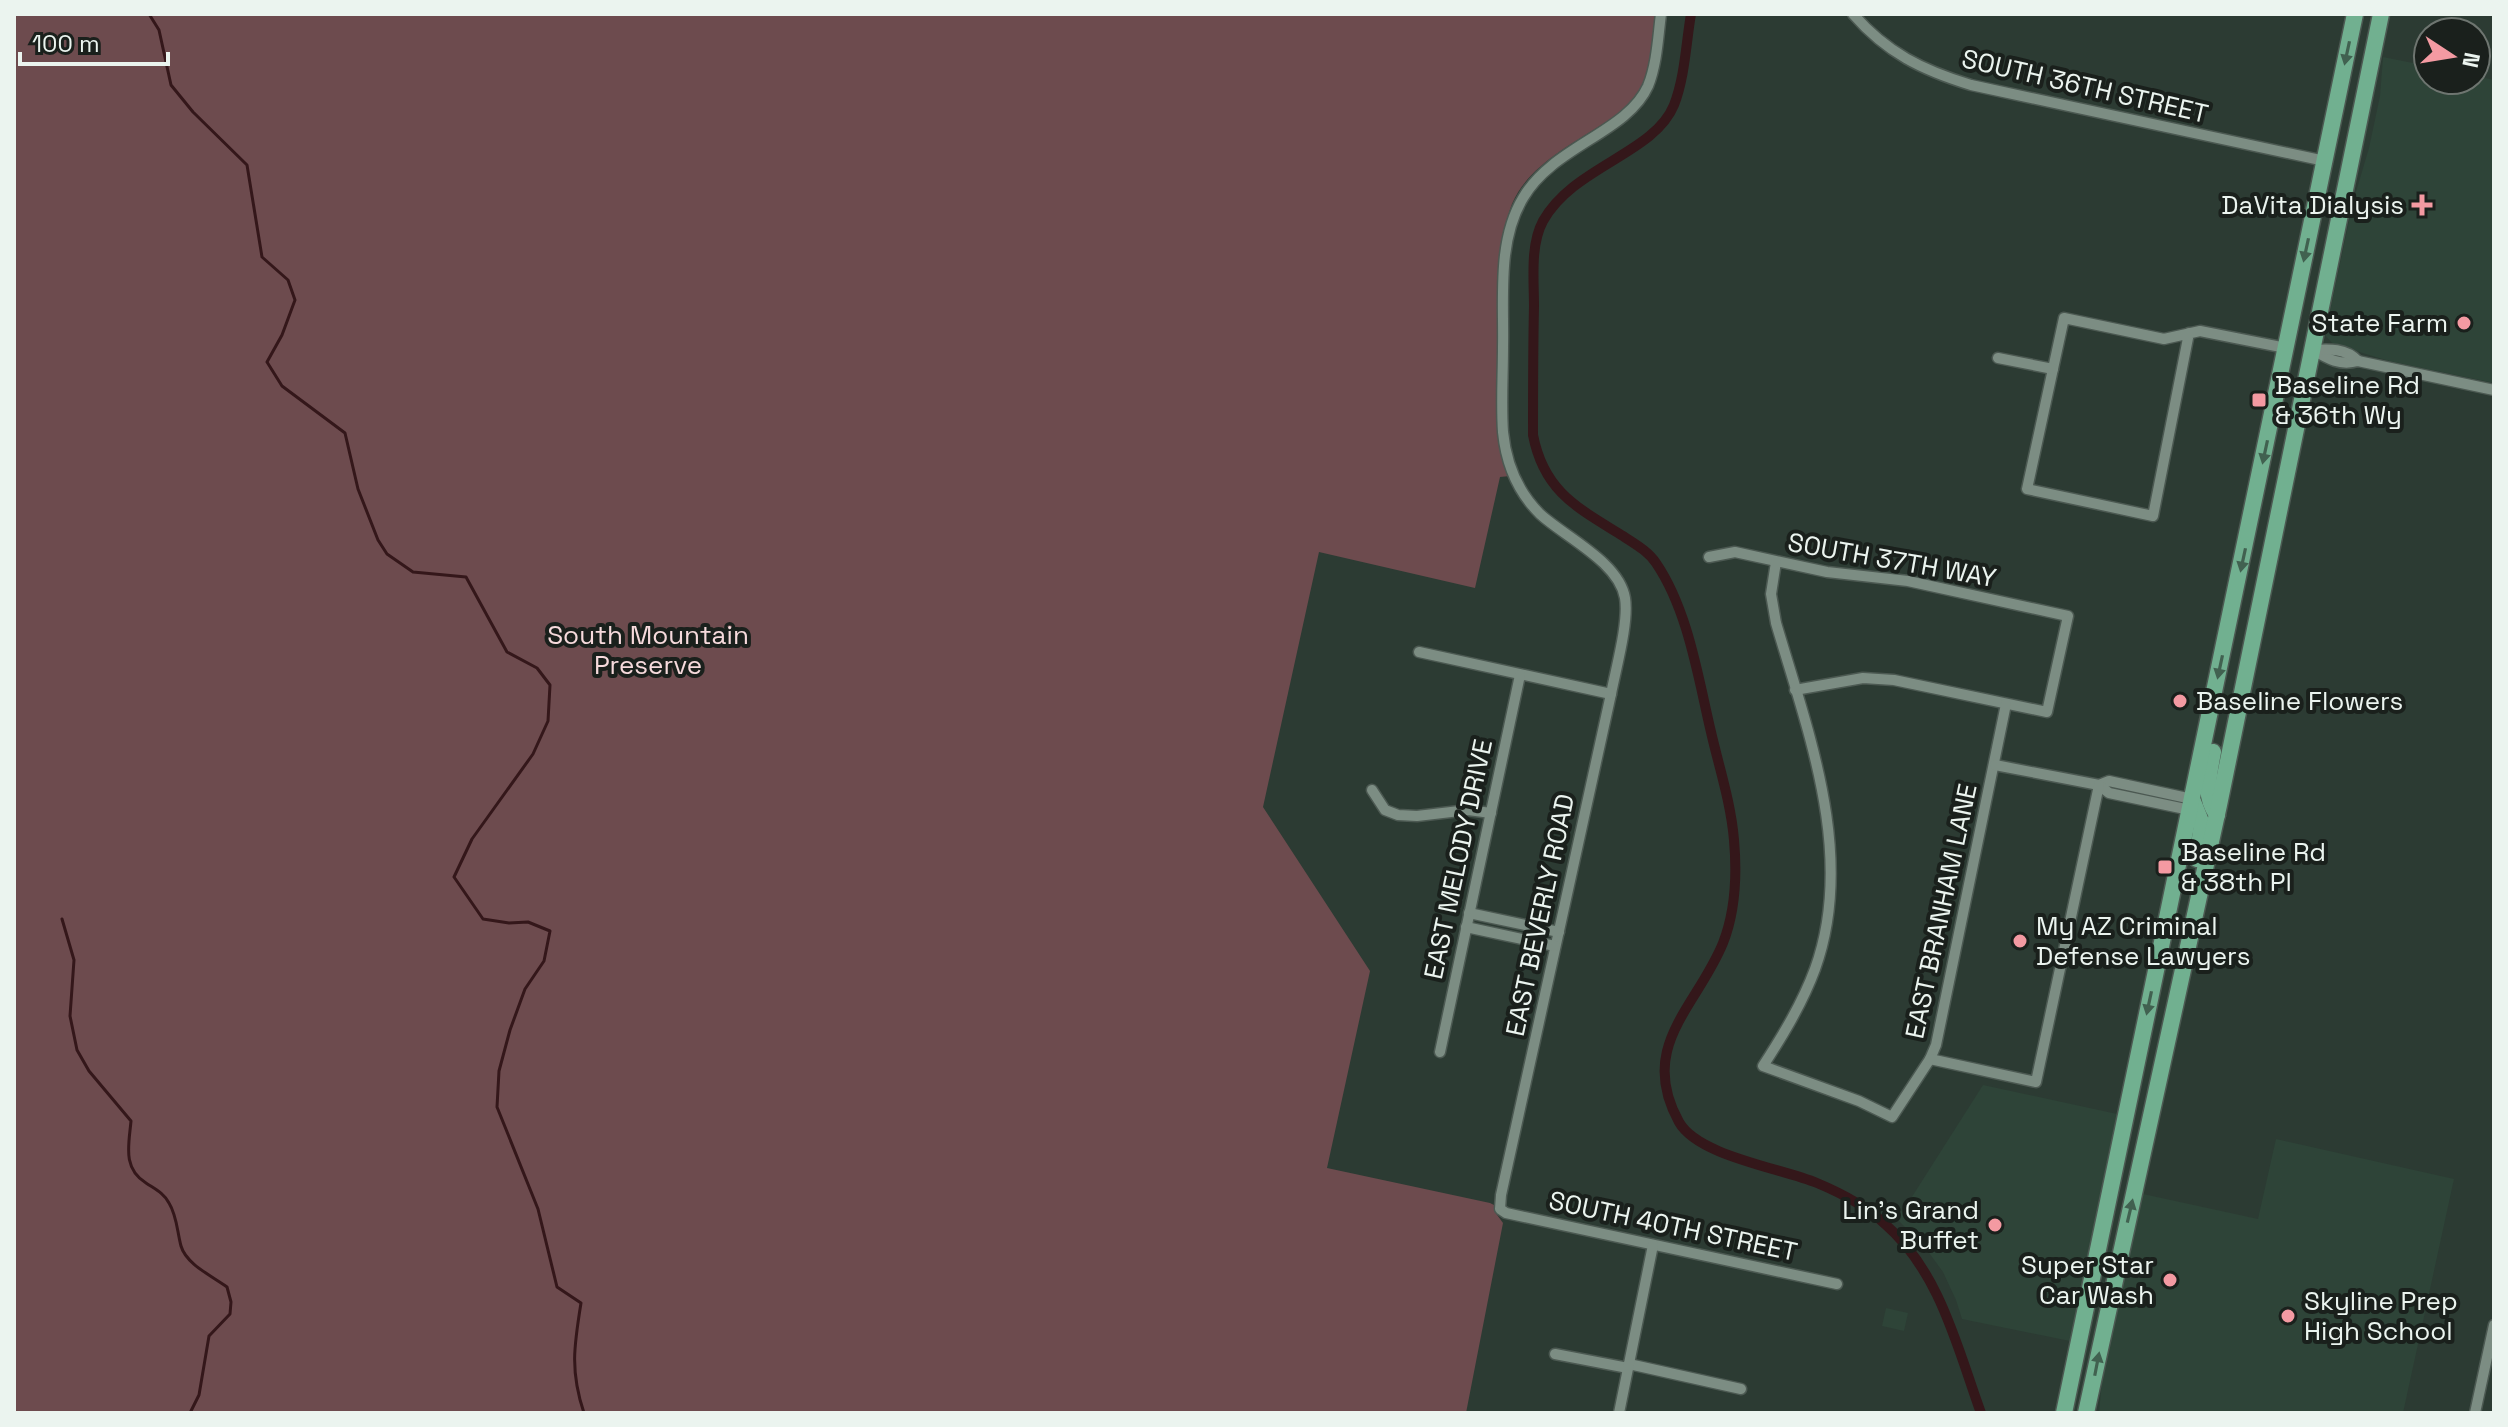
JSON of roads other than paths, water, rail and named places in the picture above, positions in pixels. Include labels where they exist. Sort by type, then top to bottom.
[{"type":"main road","points":[[2086,1413],[2199,899],[2210,716],[2355,14]]},
{"type":"main road","points":[[2064,1413],[2204,807],[2262,596],[2381,14]]},
{"type":"main road","points":[[2325,161],[2351,166]]},
{"type":"main road","points":[[2286,348],[2313,350]]},
{"type":"main road","points":[[2236,591],[2262,596]]},
{"type":"main road","points":[[2086,1308],[2107,1314]]},
{"type":"street","name":"EAST BEVERLY ROAD","points":[[1500,1209],[1611,694],[1623,631],[1625,598],[1614,573],[1540,513],[1514,478],[1506,454],[1503,395],[1506,252],[1515,216],[1537,178],[1552,163],[1628,113],[1639,101],[1652,74],[1661,14]]},
{"type":"street","name":"SOUTH 36TH STREET","points":[[1853,14],[1883,44],[1908,61],[1971,85],[2325,161]]},
{"type":"street","points":[[2189,333],[2153,516],[2027,489],[2064,318],[2164,339],[2189,333],[2200,331],[2286,348]]},
{"type":"street","points":[[2313,350],[2330,349],[2351,354],[2358,361],[2494,390]]},
{"type":"street","points":[[1998,358],[2053,369]]},
{"type":"street","name":"SOUTH 37TH WAY","points":[[1709,557],[1735,552],[1827,572],[1908,581],[2068,616],[2047,712],[2006,704]]},
{"type":"street","points":[[1776,562],[1771,594],[1795,690],[1863,678],[1894,680],[2006,704]]},
{"type":"street","points":[[1419,652],[1611,694]]},
{"type":"street","name":"EAST MELODY DRIVE","points":[[1440,1052],[1520,675]]},
{"type":"street","name":"EAST BRANHAM LANE","points":[[1795,690],[1826,811],[1832,857],[1827,920],[1815,968],[1796,1014],[1763,1066],[1859,1101],[1892,1117],[1936,1045],[2006,704]]},
{"type":"street","points":[[1995,765],[2099,785],[2109,793],[2138,794],[2204,807]]},
{"type":"street","points":[[1930,1059],[2036,1082],[2099,785]]},
{"type":"street","points":[[1372,790],[1385,810],[1398,815],[1468,810],[1491,813]]},
{"type":"street","points":[[1469,913],[1559,932]]},
{"type":"street","points":[[1466,927],[1555,946]]},
{"type":"street","name":"SOUTH 40TH STREET","points":[[1500,1209],[1506,1213],[1837,1284]]},
{"type":"street","points":[[1619,1413],[1653,1245]]},
{"type":"street","points":[[2475,1413],[2494,1325]]},
{"type":"street","points":[[1555,1354],[1741,1389]]},
{"type":"waterway","points":[[149,14],[159,30],[171,85],[193,112],[247,165],[262,257],[288,280],[295,300],[282,335],[267,362],[282,386],[345,433],[358,489],[378,540],[387,554],[413,572],[466,577],[507,652],[537,668],[550,685],[548,721],[533,754],[472,839],[454,877],[483,919],[528,922],[550,931],[544,961],[525,989],[510,1030],[499,1071],[497,1107],[538,1209],[557,1287],[581,1303],[575,1358],[584,1413]]},
{"type":"waterway","points":[[1691,14],[1681,83],[1664,122],[1632,149],[1593,173],[1557,202],[1539,230],[1534,263],[1533,435],[1538,455],[1554,485],[1565,496],[1645,551],[1667,582],[1691,644],[1730,812],[1735,866],[1731,918],[1712,966],[1676,1028],[1668,1049],[1664,1071],[1668,1095],[1679,1122],[1689,1134],[1704,1144],[1835,1191],[1870,1211],[1904,1243],[1920,1264],[1945,1312],[1981,1413]]},
{"type":"waterway","points":[[62,919],[74,960],[70,1016],[77,1050],[89,1071],[131,1121],[129,1155],[133,1170],[167,1200],[174,1213],[184,1252],[194,1264],[227,1287],[231,1302],[230,1314],[209,1336],[199,1395],[190,1413]]},
{"type":"place","name":"DaVita Dialysis","points":[[2422,205]]},
{"type":"place","name":"State Farm","points":[[2464,323]]},
{"type":"place","name":"Baseline Rd & 36th Wy","points":[[2259,400]]},
{"type":"place","name":"Baseline Flowers","points":[[2180,701]]},
{"type":"place","name":"Baseline Rd & 38th Pl","points":[[2165,867]]},
{"type":"place","name":"My AZ Criminal Defense Lawyers","points":[[2020,941]]},
{"type":"place","name":"Lin's Grand Buffet","points":[[1995,1225]]},
{"type":"place","name":"Super Star Car Wash","points":[[2170,1280]]},
{"type":"place","name":"Skyline Prep High School","points":[[2288,1316]]},
{"type":"park label","name":"South Mountain Preserve","points":[[648,650]]}]
